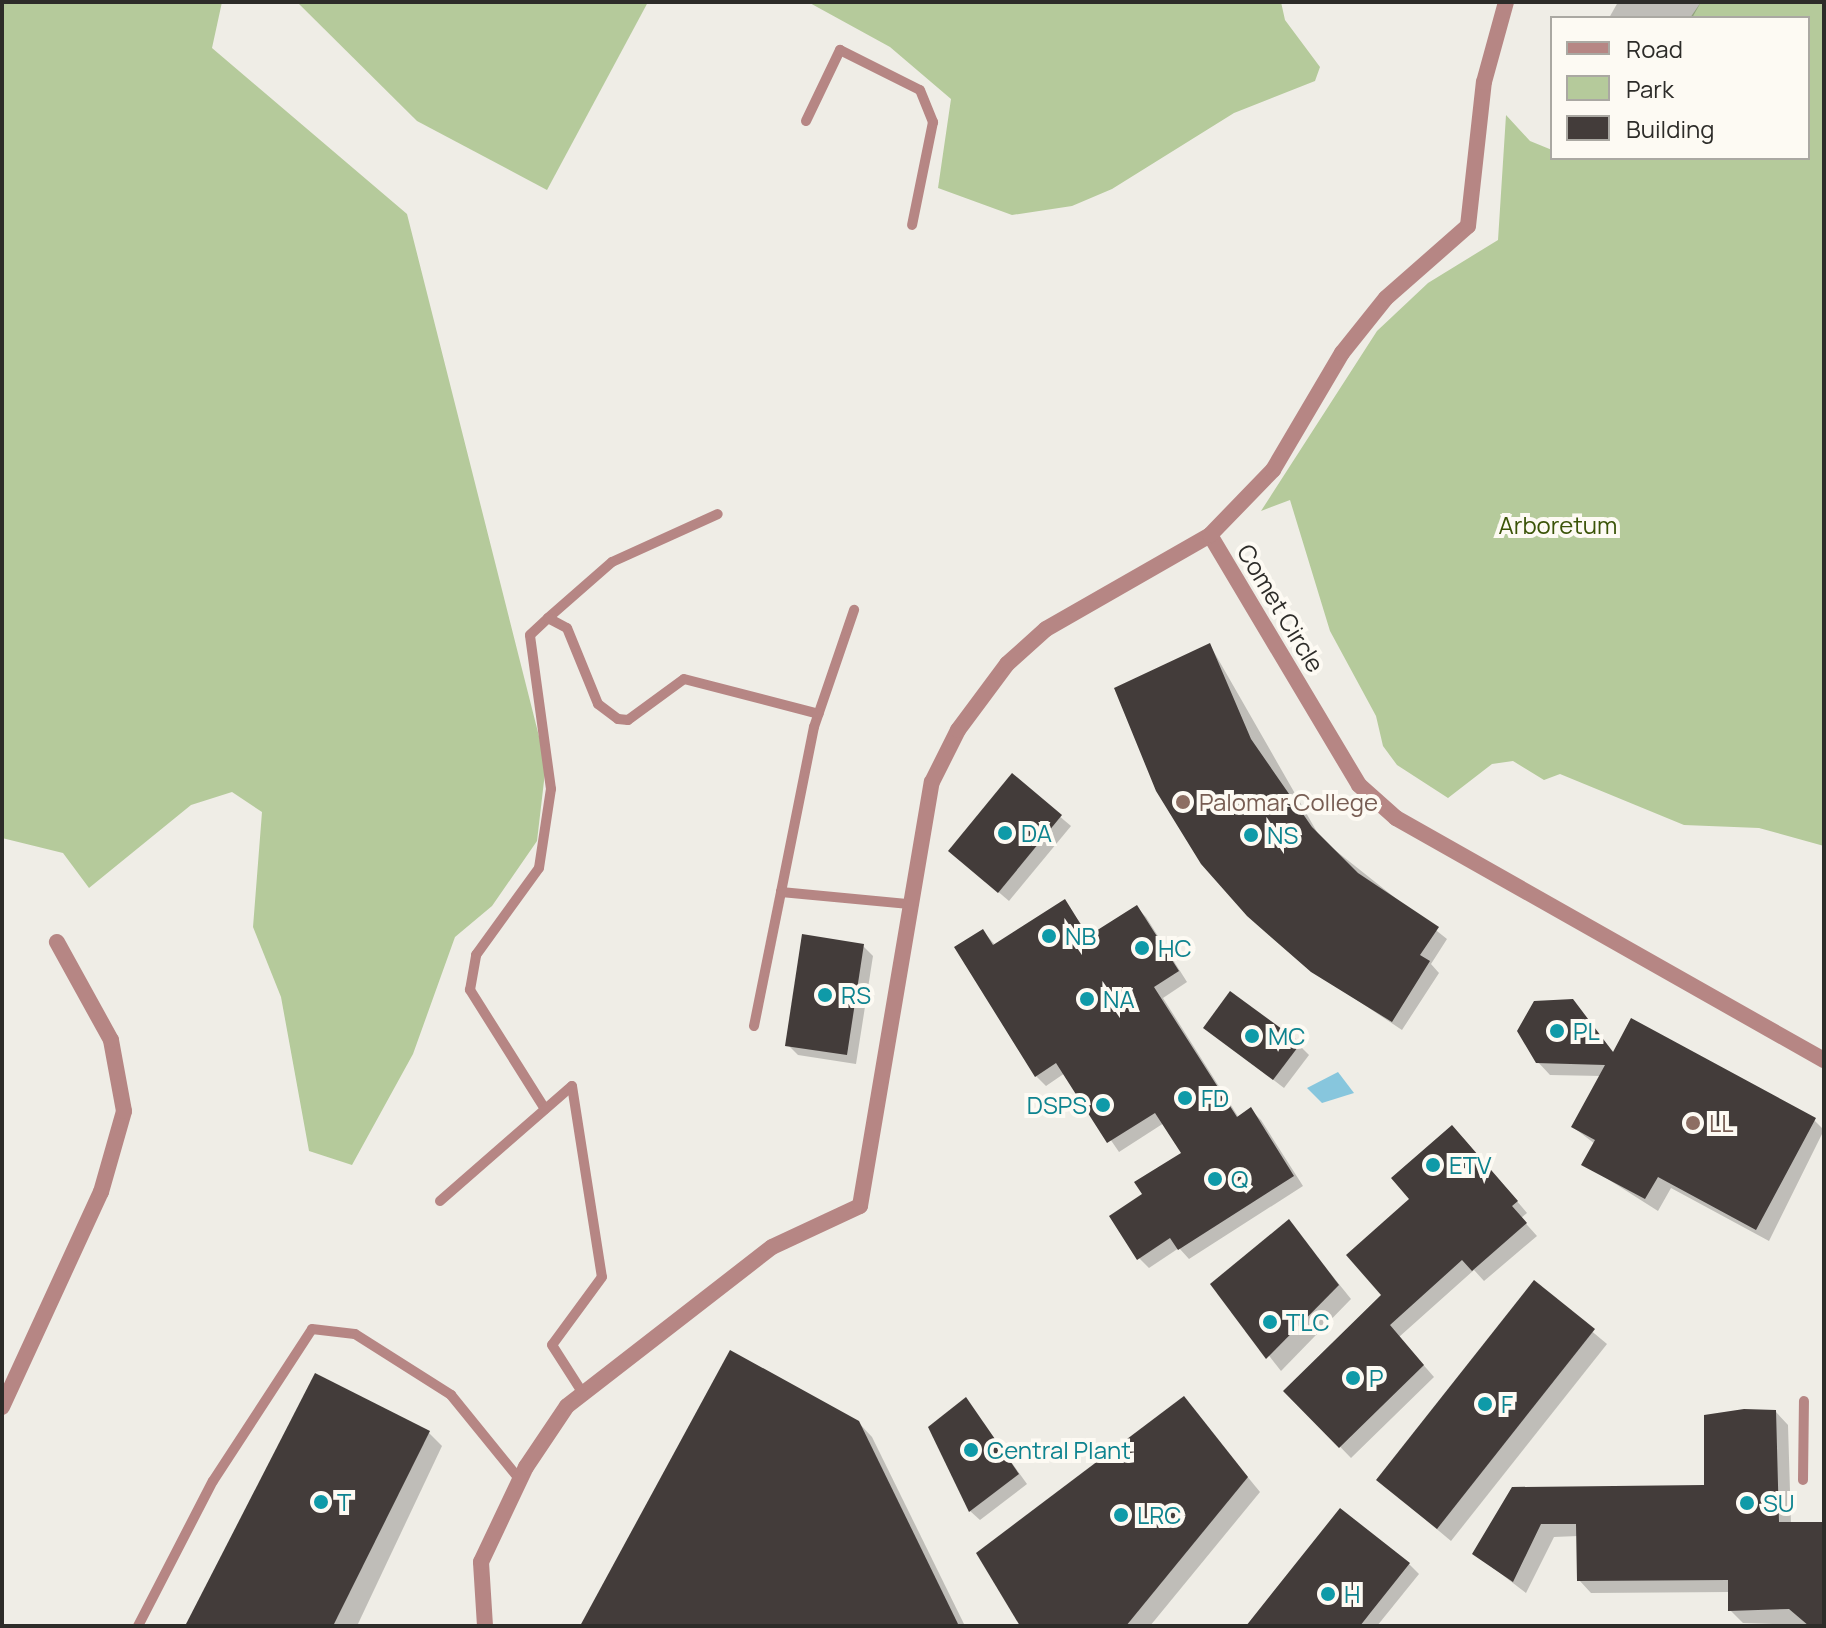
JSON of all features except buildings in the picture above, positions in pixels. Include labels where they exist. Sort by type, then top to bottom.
[{"type":"street","name":"Comet Circle","points":[[1506,2],[1484,82],[1468,226],[1386,298],[1342,353],[1273,470],[1210,535],[1359,785],[1396,818],[1824,1060]]},
{"type":"street","points":[[485,1626],[481,1562],[520,1480],[582,1392],[772,1247],[860,1206],[932,782],[986,688],[1046,629],[1210,535]]},
{"type":"street","points":[[2,1407],[101,1192],[124,1111],[111,1040],[57,942]]},
{"type":"lane","points":[[806,121],[840,50],[920,90],[933,122],[912,225]]},
{"type":"lane","points":[[545,1109],[470,990],[476,955],[539,868],[551,789],[530,635],[612,562],[718,514]]},
{"type":"lane","points":[[754,1026],[819,714],[854,610]]},
{"type":"lane","points":[[548,618],[567,628],[598,704],[618,719],[628,720],[684,679],[819,714]]},
{"type":"lane","points":[[781,892],[909,904]]},
{"type":"lane","points":[[440,1201],[572,1086],[602,1277],[552,1345],[582,1392]]},
{"type":"lane","points":[[138,1626],[213,1481],[312,1329],[355,1334],[451,1395],[520,1480]]},
{"type":"lane","points":[[1803,1480],[1804,1401]]},
{"type":"green space","points":[[2,2],[222,2],[212,48],[407,214],[546,764],[537,841],[492,906],[455,937],[413,1054],[352,1165],[309,1151],[281,997],[253,927],[262,812],[232,792],[191,805],[89,888],[63,853],[2,838]]},
{"type":"green space","points":[[297,2],[648,2],[547,190],[417,121]]},
{"type":"green space","points":[[808,2],[1281,2],[1285,20],[1320,67],[1315,81],[1234,113],[1112,189],[1072,206],[1012,215],[938,188],[951,99],[890,47]]},
{"type":"green space","name":"Arboretum","points":[[1701,2],[1824,2],[1824,846],[1759,828],[1684,825],[1560,774],[1544,780],[1513,761],[1492,764],[1448,798],[1397,765],[1383,746],[1376,716],[1330,631],[1290,500],[1261,511],[1377,331],[1428,283],[1498,240],[1506,115],[1530,141],[1550,149],[1550,160],[1810,160],[1810,16],[1691,16]]},
{"type":"water","points":[[1338,1072],[1354,1093],[1322,1103],[1307,1088]]},
{"type":"place","name":"Palomar College","points":[[1183,802]]},
{"type":"place","name":"DA","points":[[1005,833]]},
{"type":"place","name":"NS","points":[[1251,835]]},
{"type":"place","name":"NB","points":[[1049,936]]},
{"type":"place","name":"HC","points":[[1142,948]]},
{"type":"place","name":"RS","points":[[825,995]]},
{"type":"place","name":"NA","points":[[1087,999]]},
{"type":"place","name":"PL","points":[[1557,1031]]},
{"type":"place","name":"MC","points":[[1252,1036]]},
{"type":"place","name":"FD","points":[[1185,1098]]},
{"type":"place","name":"DSPS","points":[[1103,1105]]},
{"type":"place","name":"LL","points":[[1693,1123]]},
{"type":"place","name":"ETV","points":[[1433,1165]]},
{"type":"place","name":"Q","points":[[1215,1179]]},
{"type":"place","name":"TLC","points":[[1270,1322]]},
{"type":"place","name":"P","points":[[1353,1378]]},
{"type":"place","name":"F","points":[[1485,1404]]},
{"type":"place","name":"Central Plant","points":[[971,1450]]},
{"type":"place","name":"T","points":[[321,1502]]},
{"type":"place","name":"SU","points":[[1747,1503]]},
{"type":"place","name":"LRC","points":[[1121,1515]]},
{"type":"place","name":"H","points":[[1328,1594]]}]
